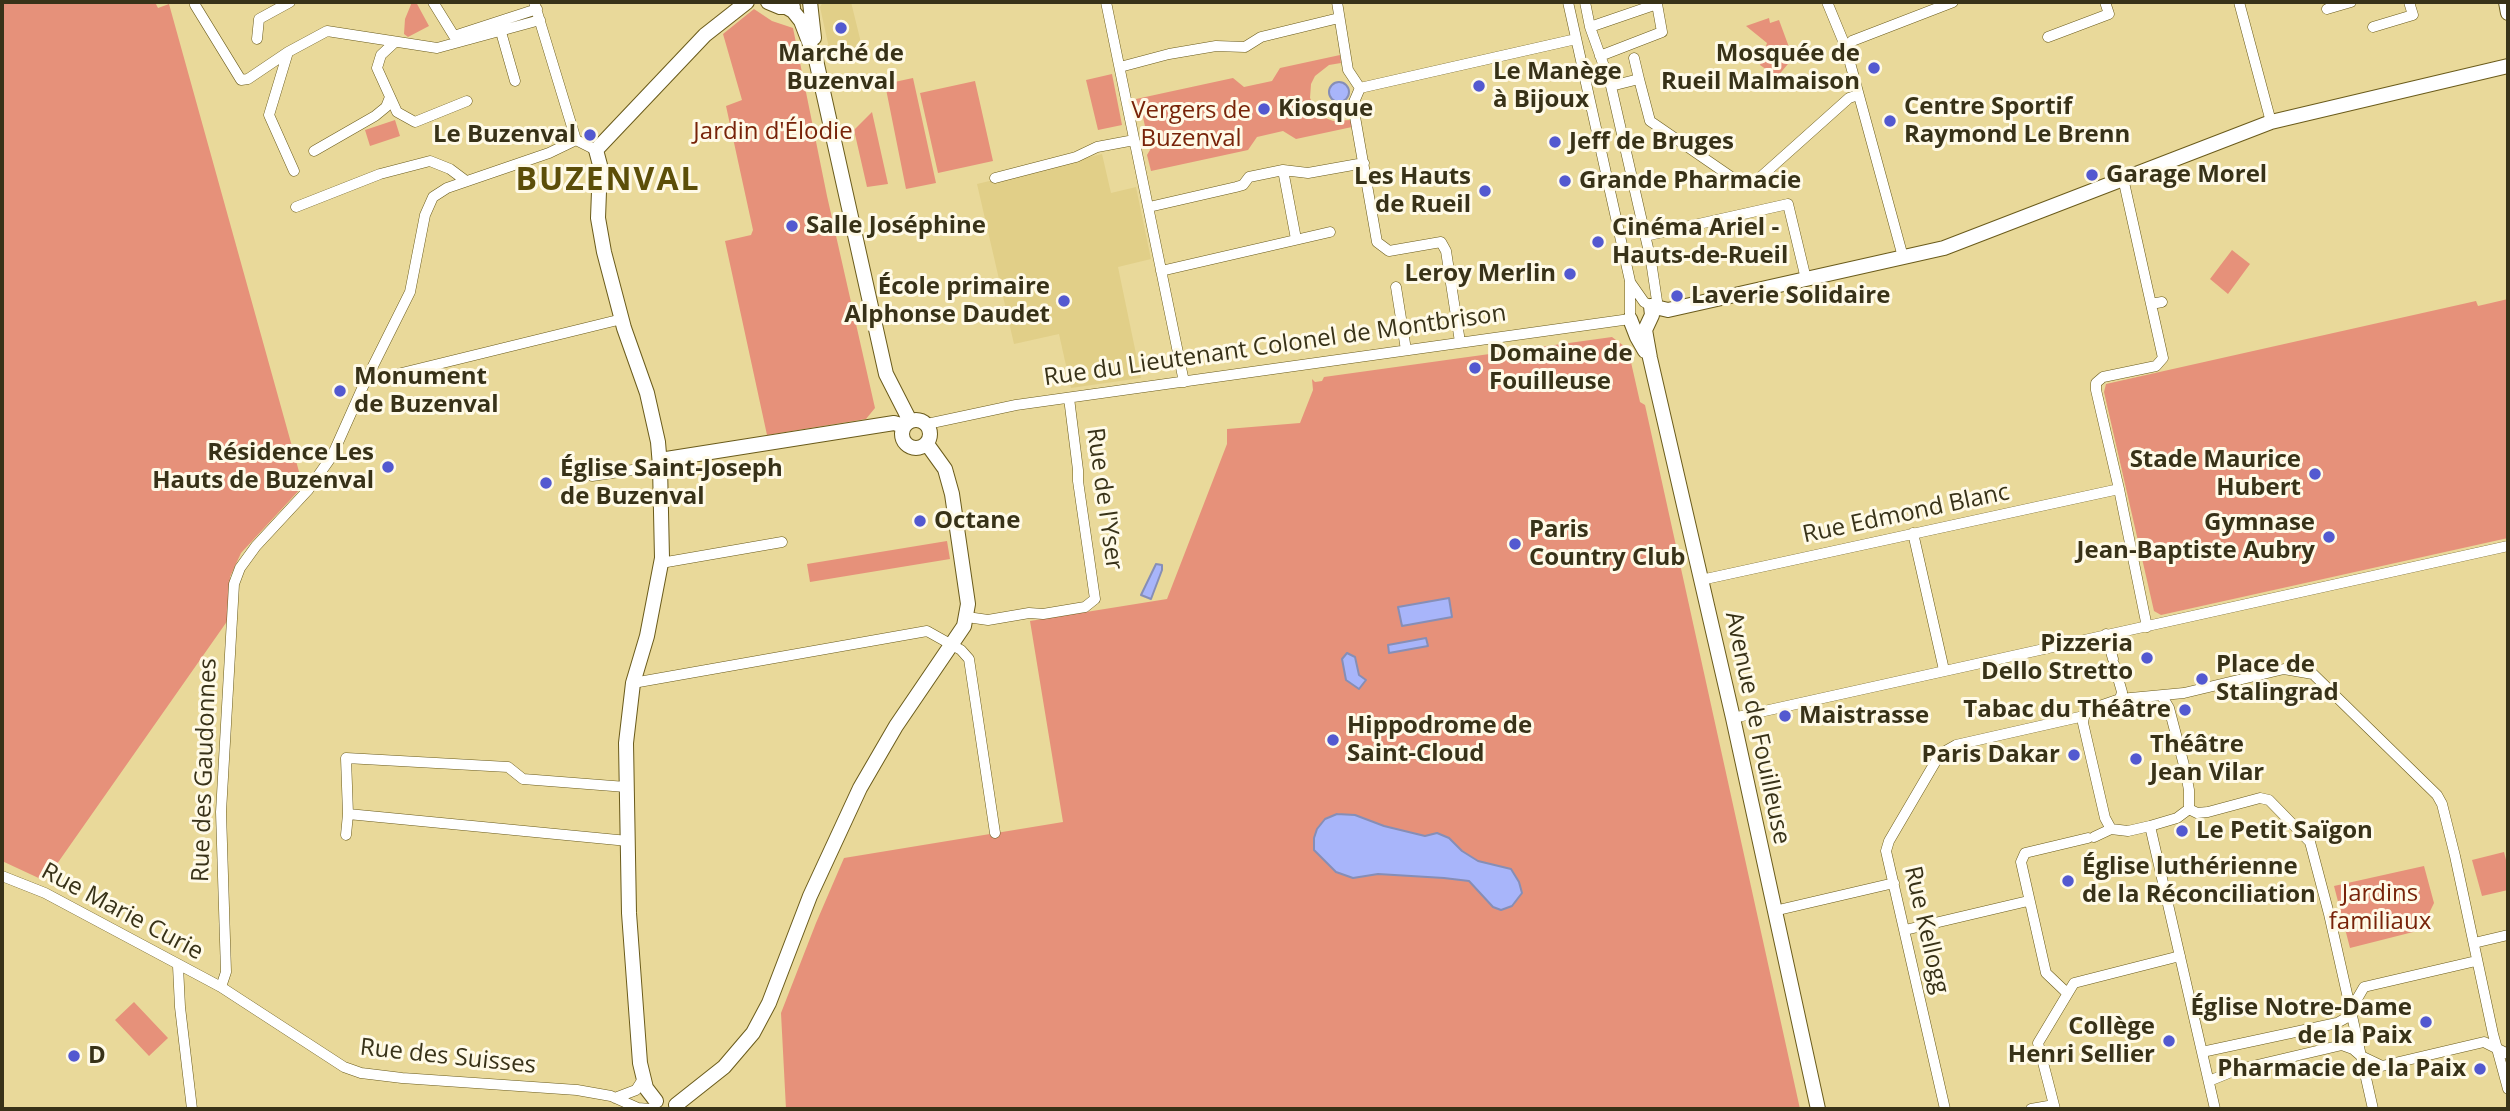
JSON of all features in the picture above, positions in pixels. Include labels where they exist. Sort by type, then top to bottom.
[{"type":"street","points":[[257,39],[259,19],[290,2]]},
{"type":"street","points":[[433,2],[455,40]]},
{"type":"street","points":[[596,150],[705,34],[747,2]]},
{"type":"street","points":[[768,2],[793,11],[801,21],[816,60]]},
{"type":"street","points":[[786,8],[804,2]]},
{"type":"street","points":[[593,477],[729,449],[894,423],[907,423],[922,421],[927,424],[931,434],[927,444],[917,449],[907,445],[902,436],[907,423],[884,367],[816,60],[810,2]]},
{"type":"street","points":[[1106,2],[1184,382]]},
{"type":"street","points":[[1337,2],[1348,71],[1360,88]]},
{"type":"street","name":"Avenue de Fouilleuse","points":[[1569,2],[1630,281],[1630,318],[1637,338],[1650,358]]},
{"type":"street","name":"Avenue de Fouilleuse","points":[[1586,2],[1590,27],[1611,86],[1645,236],[1657,301],[1651,306]]},
{"type":"street","points":[[1827,2],[1846,48],[1903,257]]},
{"type":"street","points":[[1846,48],[1852,41],[1953,2]]},
{"type":"street","points":[[2048,37],[2109,14],[2105,2]]},
{"type":"street","points":[[2239,2],[2271,122]]},
{"type":"street","points":[[2327,9],[2351,2]]},
{"type":"street","points":[[2373,27],[2413,15],[2409,2]]},
{"type":"street","points":[[2507,2],[2508,13]]},
{"type":"street","points":[[1590,27],[1657,4],[1662,32],[1600,56]]},
{"type":"street","points":[[194,5],[241,80],[248,79],[288,52],[327,31],[437,48],[500,26],[540,20]]},
{"type":"street","points":[[500,26],[536,5],[576,140],[596,150],[600,165],[598,218],[608,270],[647,393],[660,463],[661,563],[647,636],[633,683],[626,743],[629,913],[643,1079],[652,1107],[666,1099],[677,1107],[723,1067],[753,1033],[769,1003],[810,896],[860,788],[896,726],[962,631],[967,617],[967,594],[949,482],[944,466],[927,444]]},
{"type":"street","points":[[1120,67],[1169,54],[1216,46],[1245,47],[1261,37],[1339,18]]},
{"type":"street","points":[[500,26],[515,81]]},
{"type":"street","points":[[1360,88],[1576,39]]},
{"type":"street","points":[[395,43],[381,55],[377,68],[397,112],[415,122],[467,101]]},
{"type":"street","points":[[288,52],[269,116],[294,172]]},
{"type":"street","points":[[1634,58],[1650,121],[1743,185],[1755,182],[1849,99],[1858,95]]},
{"type":"street","points":[[1645,330],[1630,318],[1651,306],[1668,310],[1957,244],[2271,122],[2508,66]]},
{"type":"street","points":[[1611,86],[1639,79]]},
{"type":"street","points":[[1360,88],[1354,102],[1354,111],[1377,242],[1389,251],[1441,242],[1446,251],[1460,342]]},
{"type":"street","points":[[314,151],[375,116],[386,107],[390,97]]},
{"type":"street","points":[[365,382],[410,292],[425,215],[433,197],[447,188],[549,153],[576,140]]},
{"type":"street","points":[[995,178],[1076,157],[1097,147],[1135,142]]},
{"type":"street","points":[[296,206],[380,174],[430,161],[450,169],[466,181]]},
{"type":"street","points":[[1149,207],[1236,187],[1243,185],[1249,177],[1283,170],[1308,173],[1364,163]]},
{"type":"street","points":[[1283,170],[1296,239]]},
{"type":"street","points":[[2123,178],[2156,303],[2163,358],[2156,366],[2103,377],[2096,383],[2096,390],[2147,626]]},
{"type":"street","points":[[1645,236],[1787,204],[1806,279]]},
{"type":"street","points":[[1161,271],[1330,232]]},
{"type":"street","name":"Avenue de Fouilleuse","points":[[1630,281],[1644,302],[1651,306]]},
{"type":"street","points":[[1396,287],[1406,350]]},
{"type":"street","name":"Avenue de Fouilleuse","points":[[1651,306],[1652,315],[1645,330],[1650,358],[1733,718],[1818,1109]]},
{"type":"street","name":"Rue du Lieutenant Colonel de Montbrison","points":[[927,424],[1016,405],[1630,318]]},
{"type":"street","points":[[365,382],[622,319]]},
{"type":"street","name":"Rue des Gaudonnes","points":[[221,987],[226,972],[220,812],[234,584],[247,556],[308,490],[332,456],[365,382]]},
{"type":"street","name":"Rue de l'Yser","points":[[967,617],[988,620],[1029,613],[1043,614],[1086,607],[1095,599],[1069,398]]},
{"type":"street","name":"Rue Edmond Blanc","points":[[1701,580],[2119,489]]},
{"type":"street","points":[[1913,533],[1944,670]]},
{"type":"street","points":[[661,563],[782,542]]},
{"type":"street","points":[[1733,718],[2508,547]]},
{"type":"street","points":[[633,683],[927,631],[953,645],[969,659],[995,833]]},
{"type":"street","points":[[2106,634],[2122,692],[2120,699]]},
{"type":"street","points":[[2111,829],[2105,818],[2083,723],[2084,716],[2091,709],[2120,699],[2184,693],[2284,669],[2313,674],[2437,795],[2442,804],[2476,961],[2508,1089]]},
{"type":"street","points":[[2162,696],[2169,708],[2185,769],[2189,809]]},
{"type":"street","name":"Rue Kellogg","points":[[1945,1109],[1886,851],[1889,842],[1940,754],[1956,745],[2084,716]]},
{"type":"street","points":[[346,835],[346,758],[508,767],[523,779],[626,788]]},
{"type":"street","points":[[2189,809],[2197,813],[2208,812],[2259,798],[2269,800],[2310,842],[2373,1109]]},
{"type":"street","points":[[2067,993],[2046,973],[2021,862],[2025,853],[2091,837],[2111,829],[2128,831],[2150,826],[2177,818],[2189,809]]},
{"type":"street","points":[[348,814],[628,841]]},
{"type":"street","points":[[2150,826],[2215,1109]]},
{"type":"street","name":"Rue Marie Curie","points":[[2,876],[46,893],[221,987]]},
{"type":"street","points":[[1774,911],[1894,883]]},
{"type":"street","points":[[1905,930],[2028,901]]},
{"type":"street","points":[[2474,943],[2508,935]]},
{"type":"street","points":[[2031,1109],[2054,1107],[2038,1043],[2074,982],[2180,956]]},
{"type":"street","points":[[2202,1052],[2337,1023],[2346,1018],[2364,987],[2476,961]]},
{"type":"street","points":[[178,966],[192,1109]]},
{"type":"street","name":"Rue des Suisses","points":[[221,987],[344,1067],[361,1073],[577,1090],[615,1098],[638,1108],[652,1107]]},
{"type":"street","points":[[2209,1081],[2236,1070],[2342,1045],[2382,1066],[2484,1042],[2508,1054]]},
{"type":"street","points":[[615,1098],[636,1090],[643,1079]]},
{"type":"shaded area","name":"Marché de Buzenval","points":[[823,2],[851,2],[863,51],[831,57],[820,7]]},
{"type":"shaded area","name":"École primaire Alphonse Daudet","points":[[1102,154],[1111,193],[1136,187],[1151,259],[1118,267],[1141,378],[1071,388],[1059,334],[1014,344],[977,184]]},
{"type":"green space","points":[[2,2],[155,2],[158,8],[169,4],[303,486],[241,553],[230,577],[228,620],[45,881],[2,861]]},
{"type":"green space","points":[[412,2],[416,2],[429,26],[408,37],[404,34],[405,19]]},
{"type":"green space","name":"Jardin d'Élodie","points":[[754,9],[772,21],[793,28],[827,196],[875,408],[866,419],[767,435],[725,241],[751,235],[753,230],[726,106],[742,100],[723,34]]},
{"type":"green space","points":[[1769,18],[1770,23],[1779,20],[1793,58],[1777,77],[1760,65],[1767,43],[1746,26]]},
{"type":"green space","name":"Vergers de Buzenval","points":[[1340,55],[1341,63],[1329,65],[1315,76],[1311,84],[1310,98],[1316,111],[1323,117],[1333,121],[1351,120],[1352,127],[1296,139],[1283,131],[1257,137],[1248,150],[1151,171],[1147,155],[1150,150],[1136,99],[1233,78],[1244,87],[1272,81],[1280,68]]},
{"type":"green space","points":[[1112,74],[1122,125],[1098,130],[1086,80]]},
{"type":"green space","points":[[913,78],[936,183],[906,189],[885,84]]},
{"type":"green space","points":[[975,81],[993,161],[938,173],[920,93]]},
{"type":"green space","points":[[872,112],[888,184],[867,187],[854,130]]},
{"type":"green space","points":[[395,120],[400,136],[370,146],[365,130]]},
{"type":"green space","points":[[2232,250],[2250,264],[2228,294],[2210,279]]},
{"type":"green space","name":"Stade Maurice Hubert","points":[[2508,299],[2508,538],[2161,615],[2154,611],[2104,392],[2106,384],[2476,301],[2478,306]]},
{"type":"green space","points":[[1612,337],[1628,349],[1640,402],[1645,405],[1800,1109],[786,1109],[781,1013],[844,858],[1063,822],[1030,621],[1167,599],[1227,444],[1227,429],[1300,423],[1313,390],[1312,379],[1315,382],[1322,381],[1324,377]]},
{"type":"green space","points":[[947,541],[950,559],[810,582],[807,564]]},
{"type":"green space","points":[[2504,852],[2508,868],[2508,890],[2482,896],[2472,860]]},
{"type":"green space","name":"Jardins familiaux","points":[[2424,866],[2434,903],[2421,930],[2350,948],[2334,886]]},
{"type":"green space","points":[[134,1002],[168,1038],[149,1056],[115,1020]]},
{"type":"water","points":[[1339,82],[1346,85],[1349,92],[1346,99],[1339,102],[1332,99],[1329,92],[1332,85]]},
{"type":"water","points":[[1156,564],[1162,565],[1162,570],[1151,599],[1141,595]]},
{"type":"water","points":[[1449,598],[1452,617],[1402,626],[1398,607]]},
{"type":"water","points":[[1426,638],[1428,646],[1389,653],[1388,645]]},
{"type":"water","points":[[1347,653],[1355,657],[1359,675],[1366,680],[1359,689],[1346,680],[1342,659]]},
{"type":"water","points":[[1337,814],[1355,815],[1384,826],[1425,836],[1437,833],[1449,838],[1462,851],[1478,861],[1511,869],[1522,893],[1512,906],[1501,910],[1493,907],[1469,881],[1378,874],[1353,878],[1336,872],[1314,850],[1314,838],[1325,819]]},
{"type":"place","name":"Marché de Buzenval","points":[[841,28]]},
{"type":"place","name":"Mosquée de Rueil Malmaison","points":[[1874,68]]},
{"type":"place","name":"Le Manège à Bijoux","points":[[1479,86]]},
{"type":"place","name":"Kiosque","points":[[1264,109]]},
{"type":"place","name":"Centre Sportif Raymond Le Brenn","points":[[1890,121]]},
{"type":"place","name":"Le Buzenval","points":[[590,135]]},
{"type":"place","name":"Jeff de Bruges","points":[[1555,142]]},
{"type":"place","name":"Garage Morel","points":[[2092,175]]},
{"type":"place","name":"Grande Pharmacie","points":[[1565,181]]},
{"type":"place","name":"Les Hauts de Rueil","points":[[1485,191]]},
{"type":"place","name":"Salle Joséphine","points":[[792,226]]},
{"type":"place","name":"Cinéma Ariel - Hauts-de-Rueil","points":[[1598,242]]},
{"type":"place","name":"Leroy Merlin","points":[[1570,274]]},
{"type":"place","name":"Laverie Solidaire","points":[[1677,296]]},
{"type":"place","name":"École primaire Alphonse Daudet","points":[[1064,301]]},
{"type":"place","name":"Domaine de Fouilleuse","points":[[1475,368]]},
{"type":"place","name":"Monument de Buzenval","points":[[340,391]]},
{"type":"place","name":"Résidence Les Hauts de Buzenval","points":[[388,467]]},
{"type":"place","name":"Stade Maurice Hubert","points":[[2315,474]]},
{"type":"place","name":"Église Saint-Joseph de Buzenval","points":[[546,483]]},
{"type":"place","name":"Octane","points":[[920,521]]},
{"type":"place","name":"Gymnase Jean-Baptiste Aubry","points":[[2329,537]]},
{"type":"place","name":"Paris Country Club","points":[[1515,544]]},
{"type":"place","name":"Pizzeria Dello Stretto","points":[[2147,658]]},
{"type":"place","name":"Place de Stalingrad","points":[[2202,679]]},
{"type":"place","name":"Tabac du Théâtre","points":[[2185,710]]},
{"type":"place","name":"Maistrasse","points":[[1785,716]]},
{"type":"place","name":"Hippodrome de Saint-Cloud","points":[[1333,740]]},
{"type":"place","name":"Paris Dakar","points":[[2074,755]]},
{"type":"place","name":"Théâtre Jean Vilar","points":[[2136,759]]},
{"type":"place","name":"Le Petit Saïgon","points":[[2182,831]]},
{"type":"place","name":"Église luthérienne de la Réconciliation","points":[[2068,881]]},
{"type":"place","name":"Église Notre-Dame de la Paix","points":[[2426,1022]]},
{"type":"place","name":"Collège Henri Sellier","points":[[2169,1041]]},
{"type":"place","name":"D","points":[[74,1056]]},
{"type":"place","name":"Pharmacie de la Paix","points":[[2480,1069]]},
{"type":"district","name":"BUZENVAL","points":[[608,181]]}]
